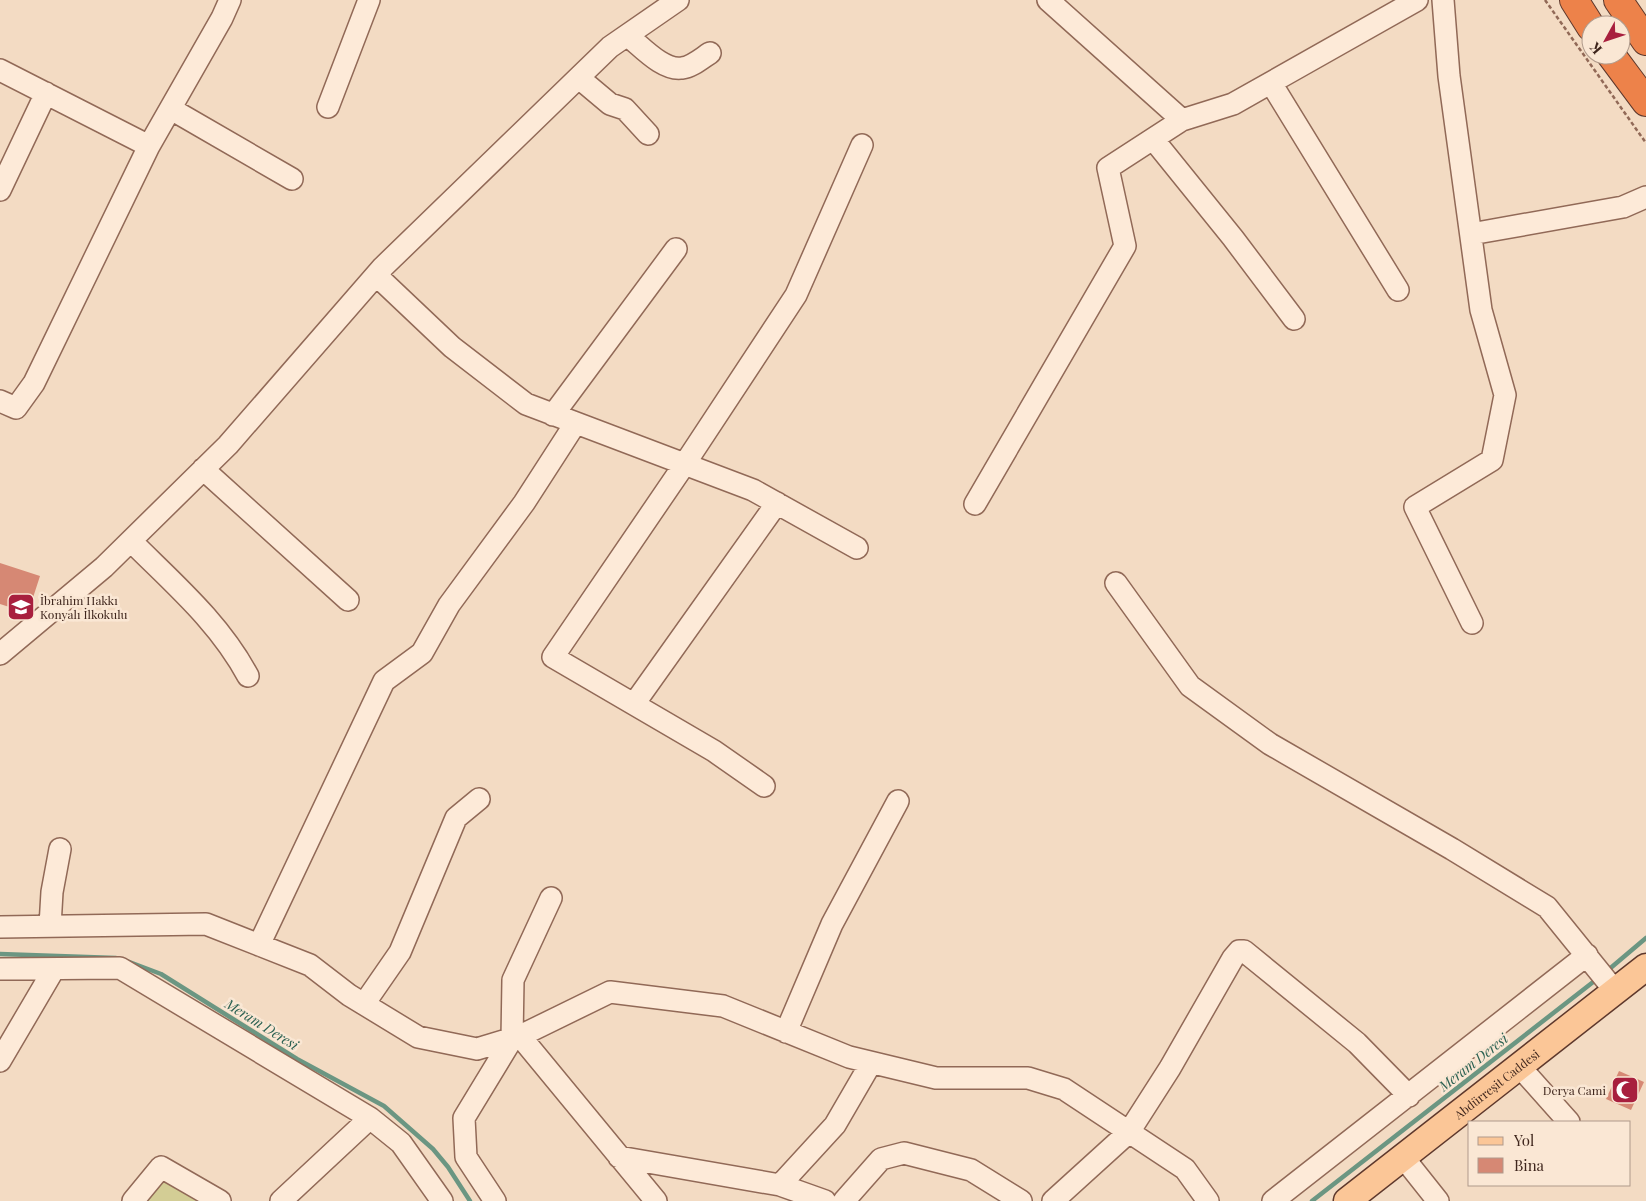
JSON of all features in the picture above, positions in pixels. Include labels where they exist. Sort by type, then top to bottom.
[{"type":"highway","points":[[1574,0],[1583,15]]},
{"type":"highway","points":[[1618,0],[1646,41]]},
{"type":"highway","points":[[1618,65],[1646,102]]},
{"type":"main road","name":"Abdürreşit Caddesi","points":[[1347,1201],[1519,1066],[1612,987],[1646,967]]},
{"type":"street","points":[[0,401],[16,408],[34,383],[149,146],[222,18],[230,0]]},
{"type":"street","points":[[328,107],[369,0]]},
{"type":"street","points":[[0,654],[104,567],[228,445],[376,275],[610,47],[678,0]]},
{"type":"street","points":[[1048,0],[1182,120]]},
{"type":"street","points":[[976,504],[1125,246],[1108,168],[1182,120],[1233,104],[1417,0]]},
{"type":"street","points":[[1443,0],[1449,76],[1481,310],[1505,395],[1492,460],[1415,507],[1472,623]]},
{"type":"street","points":[[628,36],[661,63],[680,69],[689,66],[710,53]]},
{"type":"street","points":[[0,70],[149,146]]},
{"type":"street","points":[[579,78],[610,104],[624,109],[648,134]]},
{"type":"street","points":[[1271,83],[1398,290]]},
{"type":"street","points":[[0,190],[46,93]]},
{"type":"street","points":[[171,109],[292,178]]},
{"type":"street","points":[[1153,139],[1294,319]]},
{"type":"street","points":[[764,786],[714,751],[553,657],[684,465],[796,295],[862,145]]},
{"type":"street","points":[[1471,234],[1624,206],[1646,197]]},
{"type":"street","points":[[553,415],[676,249]]},
{"type":"street","points":[[376,275],[452,347],[526,404],[753,490],[857,548]]},
{"type":"street","points":[[259,945],[384,681],[422,653],[449,605],[524,503],[575,424]]},
{"type":"street","points":[[203,469],[348,600]]},
{"type":"street","points":[[634,704],[778,503]]},
{"type":"street","points":[[130,541],[199,609],[233,647],[248,676]]},
{"type":"street","points":[[1116,583],[1190,686],[1270,744],[1452,849],[1547,907],[1612,987]]},
{"type":"street","points":[[364,1004],[400,952],[456,818],[479,799]]},
{"type":"street","points":[[786,1032],[832,924],[898,801]]},
{"type":"street","points":[[50,926],[52,892],[60,849]]},
{"type":"street","points":[[494,1201],[466,1157],[464,1118],[516,1037],[513,980],[552,898]]},
{"type":"street","points":[[0,927],[206,924],[310,965],[364,1004],[418,1038],[477,1049],[516,1037],[610,992],[723,1006],[849,1057],[871,1063],[936,1078],[1028,1078],[1064,1089],[1185,1169],[1208,1201]]},
{"type":"street","points":[[1053,1201],[1129,1132],[1170,1068],[1233,958],[1240,951],[1244,951],[1357,1042],[1409,1096]]},
{"type":"street","points":[[1273,1201],[1409,1096],[1591,960]]},
{"type":"street","points":[[0,970],[120,968],[370,1118],[401,1143],[442,1201]]},
{"type":"street","points":[[0,1061],[54,969]]},
{"type":"street","points":[[516,1037],[656,1201]]},
{"type":"street","points":[[780,1185],[836,1125],[871,1063]]},
{"type":"street","points":[[1519,1066],[1568,1121]]},
{"type":"street","points":[[281,1201],[370,1118]]},
{"type":"street","points":[[844,1201],[881,1159],[904,1153],[971,1170],[1021,1201]]},
{"type":"street","points":[[620,1157],[780,1185],[825,1201]]},
{"type":"street","points":[[1404,1157],[1438,1201]]},
{"type":"street","points":[[132,1201],[161,1167],[220,1201]]},
{"type":"path","points":[[1545,0],[1646,143]]},
{"type":"shaded area","points":[[163,1178],[197,1201],[145,1201]]},
{"type":"building","name":"İbrahim Hakkı Konyalı İlkokulu","points":[[0,563],[40,576],[28,613],[0,604]]},
{"type":"building","name":"Derya Cami","points":[[1619,1071],[1644,1082],[1631,1110],[1606,1099]]},
{"type":"waterway","name":"Meram Deresi","points":[[1607,971],[1646,938]]},
{"type":"waterway","name":"Meram Deresi","points":[[0,954],[116,958]]},
{"type":"waterway","name":"Meram Deresi","points":[[124,960],[161,974],[297,1059],[384,1106],[433,1149],[448,1167],[470,1201]]},
{"type":"waterway","name":"Meram Deresi","points":[[1312,1201],[1597,979]]},
{"type":"place","name":"İbrahim Hakkı Konyalı İlkokulu","points":[[21,607]]},
{"type":"place","name":"Derya Cami","points":[[1625,1090]]}]
